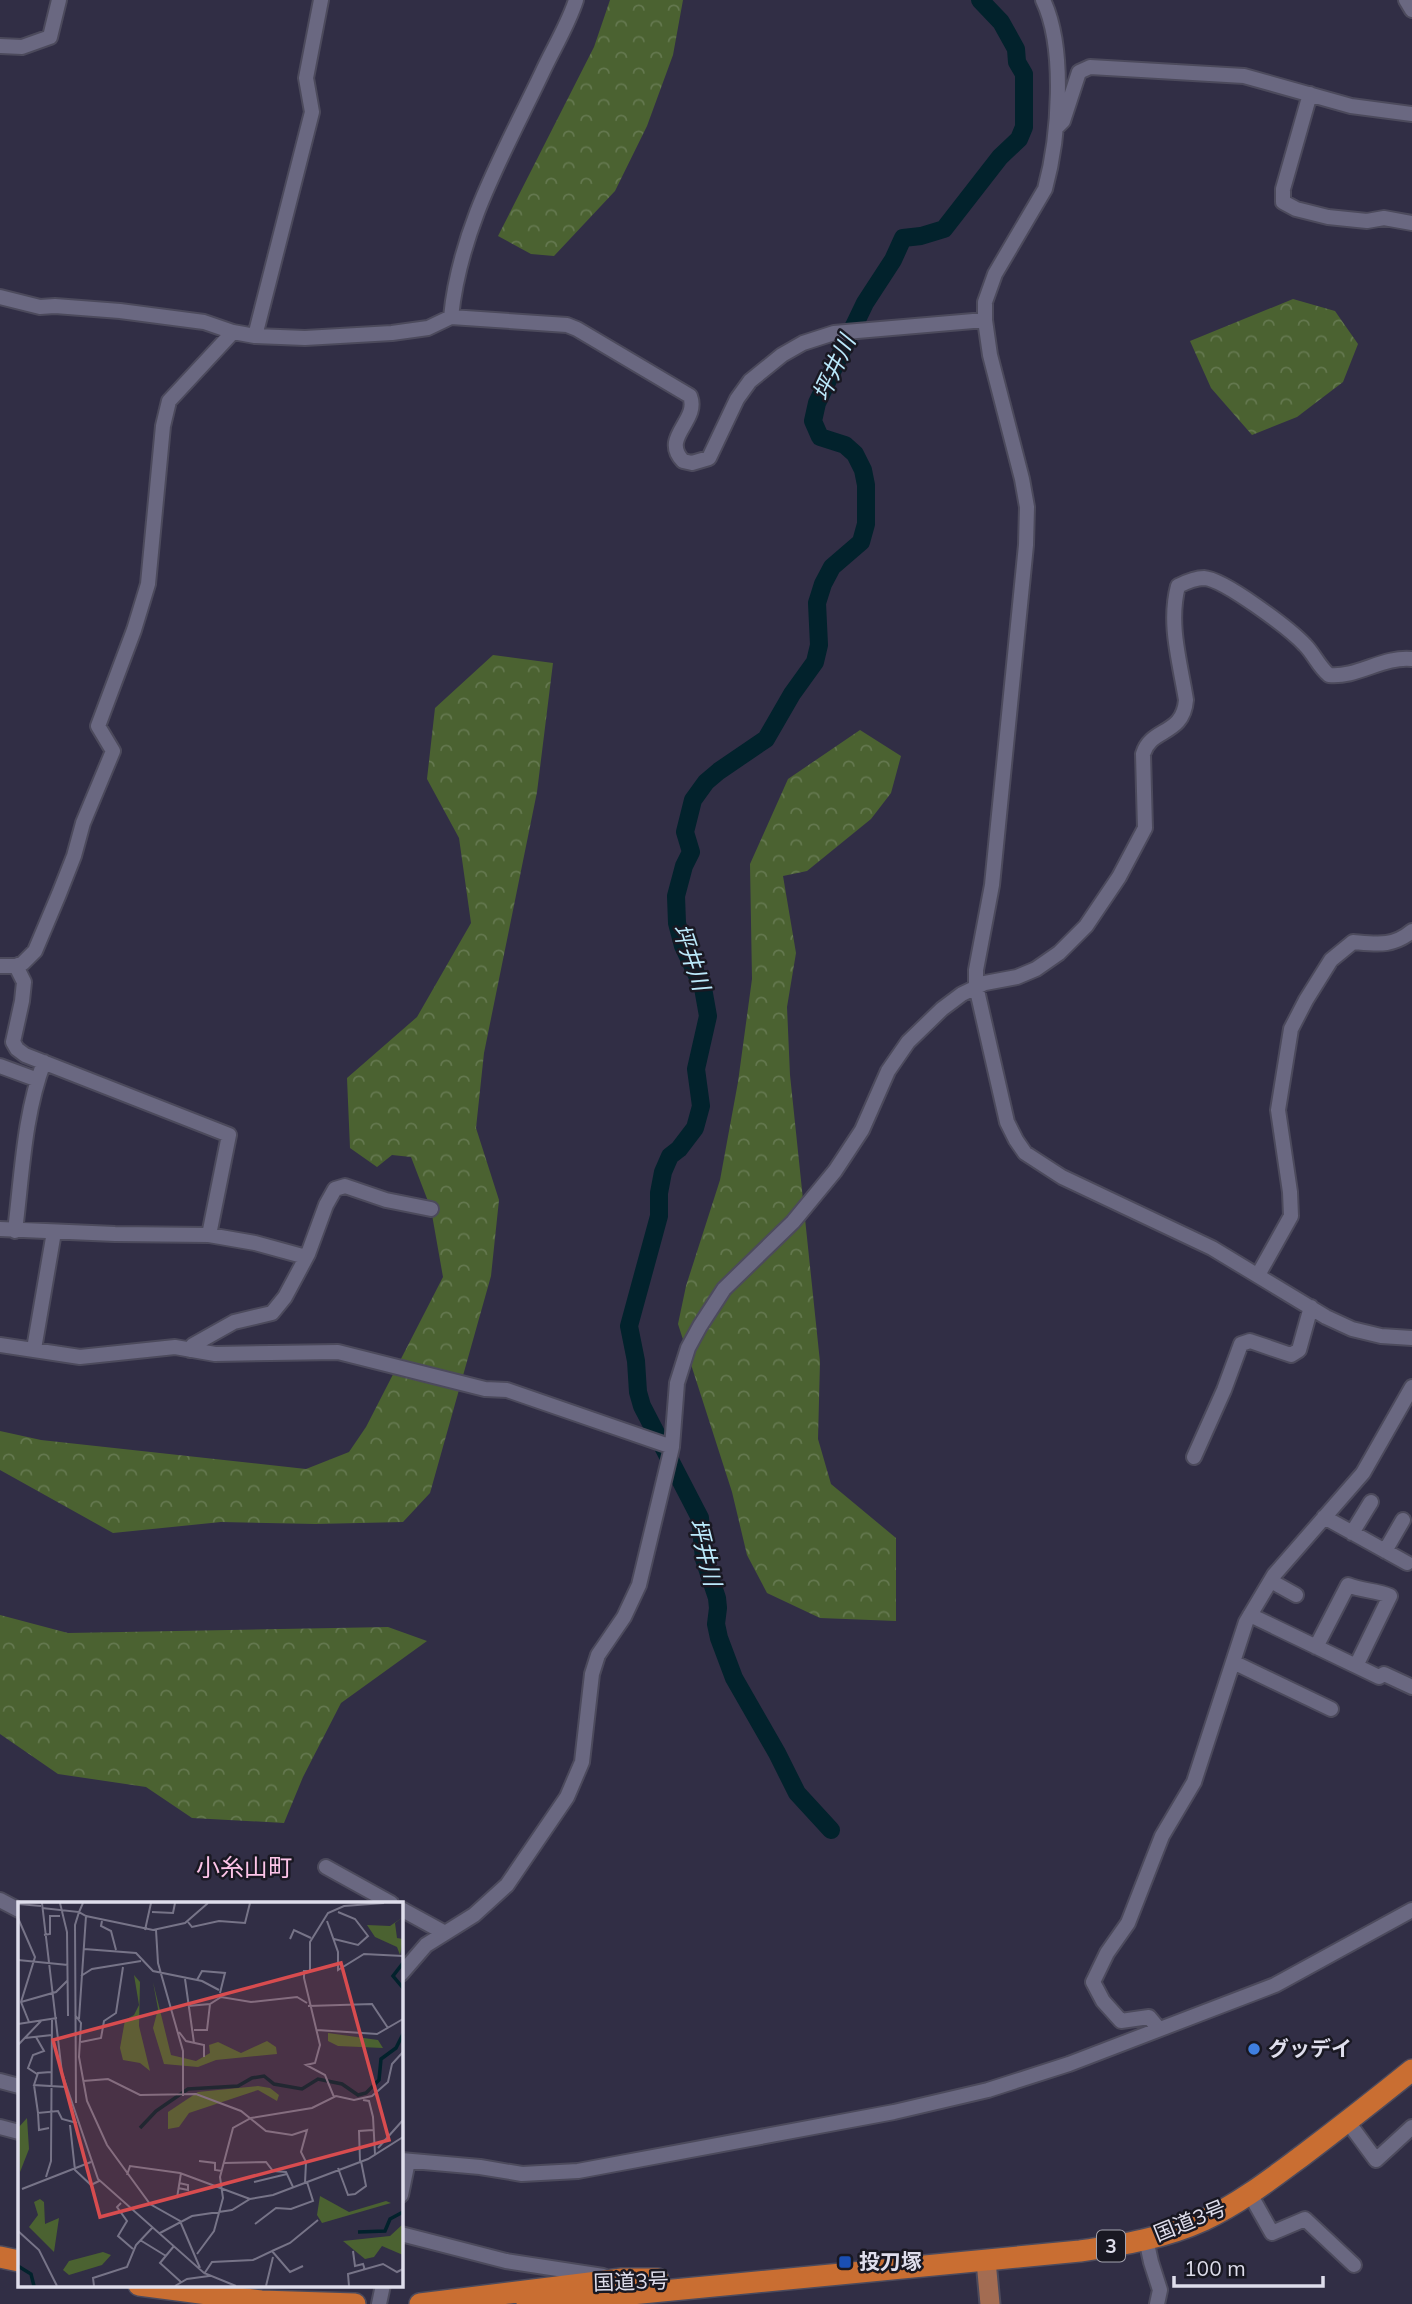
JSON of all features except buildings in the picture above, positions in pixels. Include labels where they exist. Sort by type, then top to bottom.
[{"type":"highway","name":"国道3号","points":[[527,2304],[603,2296],[669,2297],[758,2281],[1080,2251],[1146,2239],[1203,2221],[1250,2194],[1348,2122],[1412,2070]]},
{"type":"highway","points":[[0,2257],[18,2261]]},
{"type":"highway","name":"国道3号","points":[[420,2304],[622,2279],[758,2281]]},
{"type":"highway","points":[[147,2286],[261,2301],[355,2304]]},
{"type":"main road","points":[[986,2261],[990,2304]]},
{"type":"street","points":[[0,46],[22,47],[50,37],[59,0]]},
{"type":"street","points":[[256,336],[312,112],[306,78],[321,0]]},
{"type":"street","points":[[451,317],[454,283],[472,223],[501,154],[522,116],[576,0]]},
{"type":"street","points":[[1043,0],[1055,36],[1059,65],[1053,150],[1045,189],[995,274],[985,302],[990,355],[1027,507],[1026,545],[992,885],[976,970],[976,986],[1007,1122],[1025,1153],[1062,1177],[1212,1248],[1352,1329],[1381,1336],[1412,1338]]},
{"type":"street","points":[[1406,0],[1412,10]]},
{"type":"street","points":[[1054,128],[1063,121],[1076,76],[1082,69],[1090,67],[1244,76],[1362,108],[1412,114]]},
{"type":"street","points":[[1310,94],[1283,189],[1283,202],[1296,209],[1328,217],[1361,221],[1384,218],[1412,223]]},
{"type":"street","points":[[0,297],[40,307],[120,311],[204,322],[233,332],[256,336],[305,338],[392,333],[428,328],[451,317],[567,325],[687,392],[692,401],[692,411],[678,434],[676,448],[683,461],[692,463],[704,461],[712,454],[737,399],[757,374],[803,343],[835,333],[985,320]]},
{"type":"street","points":[[0,966],[23,963],[35,951],[60,894],[83,822],[113,751],[98,726],[148,584],[156,483],[169,401],[233,332]]},
{"type":"street","points":[[402,1973],[426,1945],[474,1915],[507,1885],[567,1797],[582,1762],[592,1674],[597,1655],[624,1616],[639,1585],[672,1447],[677,1383],[688,1348],[712,1307],[724,1289],[793,1222],[835,1171],[862,1130],[888,1071],[903,1048],[951,1001],[976,986],[1029,972],[1070,945],[1107,897],[1142,837],[1146,819],[1145,748],[1180,720],[1185,709],[1186,700],[1173,620],[1173,604],[1178,586],[1193,579],[1206,578],[1221,584],[1278,622],[1306,645],[1329,675],[1342,674],[1397,657],[1412,659]]},
{"type":"street","points":[[1258,1275],[1291,1216],[1278,1110],[1292,1029],[1331,960],[1353,942],[1377,944],[1400,941],[1412,931]]},
{"type":"street","points":[[16,966],[24,982],[13,1042],[17,1049],[25,1055],[229,1135],[209,1235]]},
{"type":"street","points":[[44,1062],[7,1230],[209,1235],[254,1243],[306,1257]]},
{"type":"street","points":[[0,1066],[38,1080]]},
{"type":"street","points":[[190,1350],[192,1345],[234,1322],[272,1313],[285,1297],[306,1257],[326,1205],[335,1189],[340,1186],[386,1200],[431,1209]]},
{"type":"street","points":[[34,1349],[54,1232]]},
{"type":"street","points":[[1194,1457],[1241,1344],[1250,1340],[1291,1355],[1298,1350],[1311,1307]]},
{"type":"street","points":[[0,1345],[80,1357],[176,1348],[215,1354],[338,1352],[485,1389],[507,1391],[672,1447]]},
{"type":"street","points":[[1166,2026],[1149,2017],[1121,2021],[1103,2001],[1093,1982],[1107,1953],[1128,1923],[1162,1836],[1194,1782],[1250,1615],[1270,1581],[1363,1473],[1412,1387]]},
{"type":"street","points":[[1352,1533],[1371,1502]]},
{"type":"street","points":[[1324,1517],[1407,1563]]},
{"type":"street","points":[[1385,1551],[1403,1520]]},
{"type":"street","points":[[1270,1581],[1296,1595]]},
{"type":"street","points":[[1316,1647],[1348,1585],[1362,1591],[1377,1591],[1390,1596],[1356,1666]]},
{"type":"street","points":[[1250,1615],[1379,1677],[1384,1674],[1412,1687]]},
{"type":"street","points":[[1233,1662],[1331,1709]]},
{"type":"street","points":[[326,1867],[389,1902]]},
{"type":"street","points":[[0,1900],[18,1909]]},
{"type":"street","points":[[402,1910],[445,1933]]},
{"type":"street","points":[[402,2186],[405,2161],[480,2167],[522,2174],[592,2169],[894,2112],[988,2090],[1069,2064],[1275,1985],[1412,1910]]},
{"type":"street","points":[[0,2081],[18,2086]]},
{"type":"street","points":[[1348,2122],[1376,2160],[1412,2127]]},
{"type":"street","points":[[0,2127],[18,2132]]},
{"type":"street","points":[[1250,2194],[1272,2233],[1305,2219],[1354,2265]]},
{"type":"street","points":[[402,2234],[506,2261],[622,2279]]},
{"type":"street","points":[[1146,2239],[1150,2262],[1160,2290],[1157,2304]]},
{"type":"street","points":[[506,2261],[584,2292],[603,2296]]},
{"type":"street","points":[[379,2304],[383,2286]]},
{"type":"green space","points":[[610,0],[683,0],[673,55],[647,126],[615,191],[554,256],[531,254],[498,236],[594,47]]},
{"type":"green space","points":[[1293,299],[1335,311],[1358,344],[1343,382],[1297,417],[1252,435],[1211,388],[1190,341]]},
{"type":"green space","points":[[493,655],[553,663],[537,792],[484,1053],[476,1128],[499,1200],[491,1276],[430,1493],[403,1522],[221,1522],[113,1533],[0,1470],[0,1431],[41,1440],[306,1469],[349,1452],[366,1427],[443,1277],[431,1209],[411,1157],[392,1155],[377,1167],[350,1148],[347,1078],[417,1017],[471,923],[459,838],[427,779],[435,708]]},
{"type":"green space","points":[[860,730],[901,756],[891,793],[871,819],[807,871],[783,876],[796,953],[787,1007],[790,1075],[820,1362],[818,1439],[831,1484],[896,1538],[896,1621],[820,1618],[767,1593],[747,1555],[732,1492],[678,1324],[686,1286],[720,1180],[738,1082],[752,979],[750,864],[788,779]]},
{"type":"green space","points":[[0,1615],[68,1633],[388,1627],[427,1641],[341,1703],[303,1777],[284,1823],[192,1818],[146,1787],[58,1774],[0,1734]]},
{"type":"waterway","name":"坪井川","points":[[831,1830],[797,1793],[734,1678],[716,1624],[717,1598],[704,1559],[700,1518],[642,1406],[629,1326],[659,1216],[663,1172],[670,1156],[695,1128],[701,1106],[696,1069],[708,1016],[703,988],[683,946],[677,923],[676,896],[684,866],[691,852],[685,832],[693,800],[706,782],[719,771],[766,739],[792,694],[815,662],[819,645],[817,603],[823,584],[832,567],[861,542],[866,524],[866,485],[863,470],[855,454],[845,445],[820,437],[813,421],[817,403],[865,303],[893,260],[903,238],[944,229],[1000,157],[1019,139],[1024,127],[1024,74],[1017,62],[1016,49],[1001,22],[980,0]]},
{"type":"place","name":"グッデイ","points":[[1254,2049]]},
{"type":"place","name":"投刀塚","points":[[845,2262]]},
{"type":"district","name":"小糸山町","points":[[244,1868]]}]
